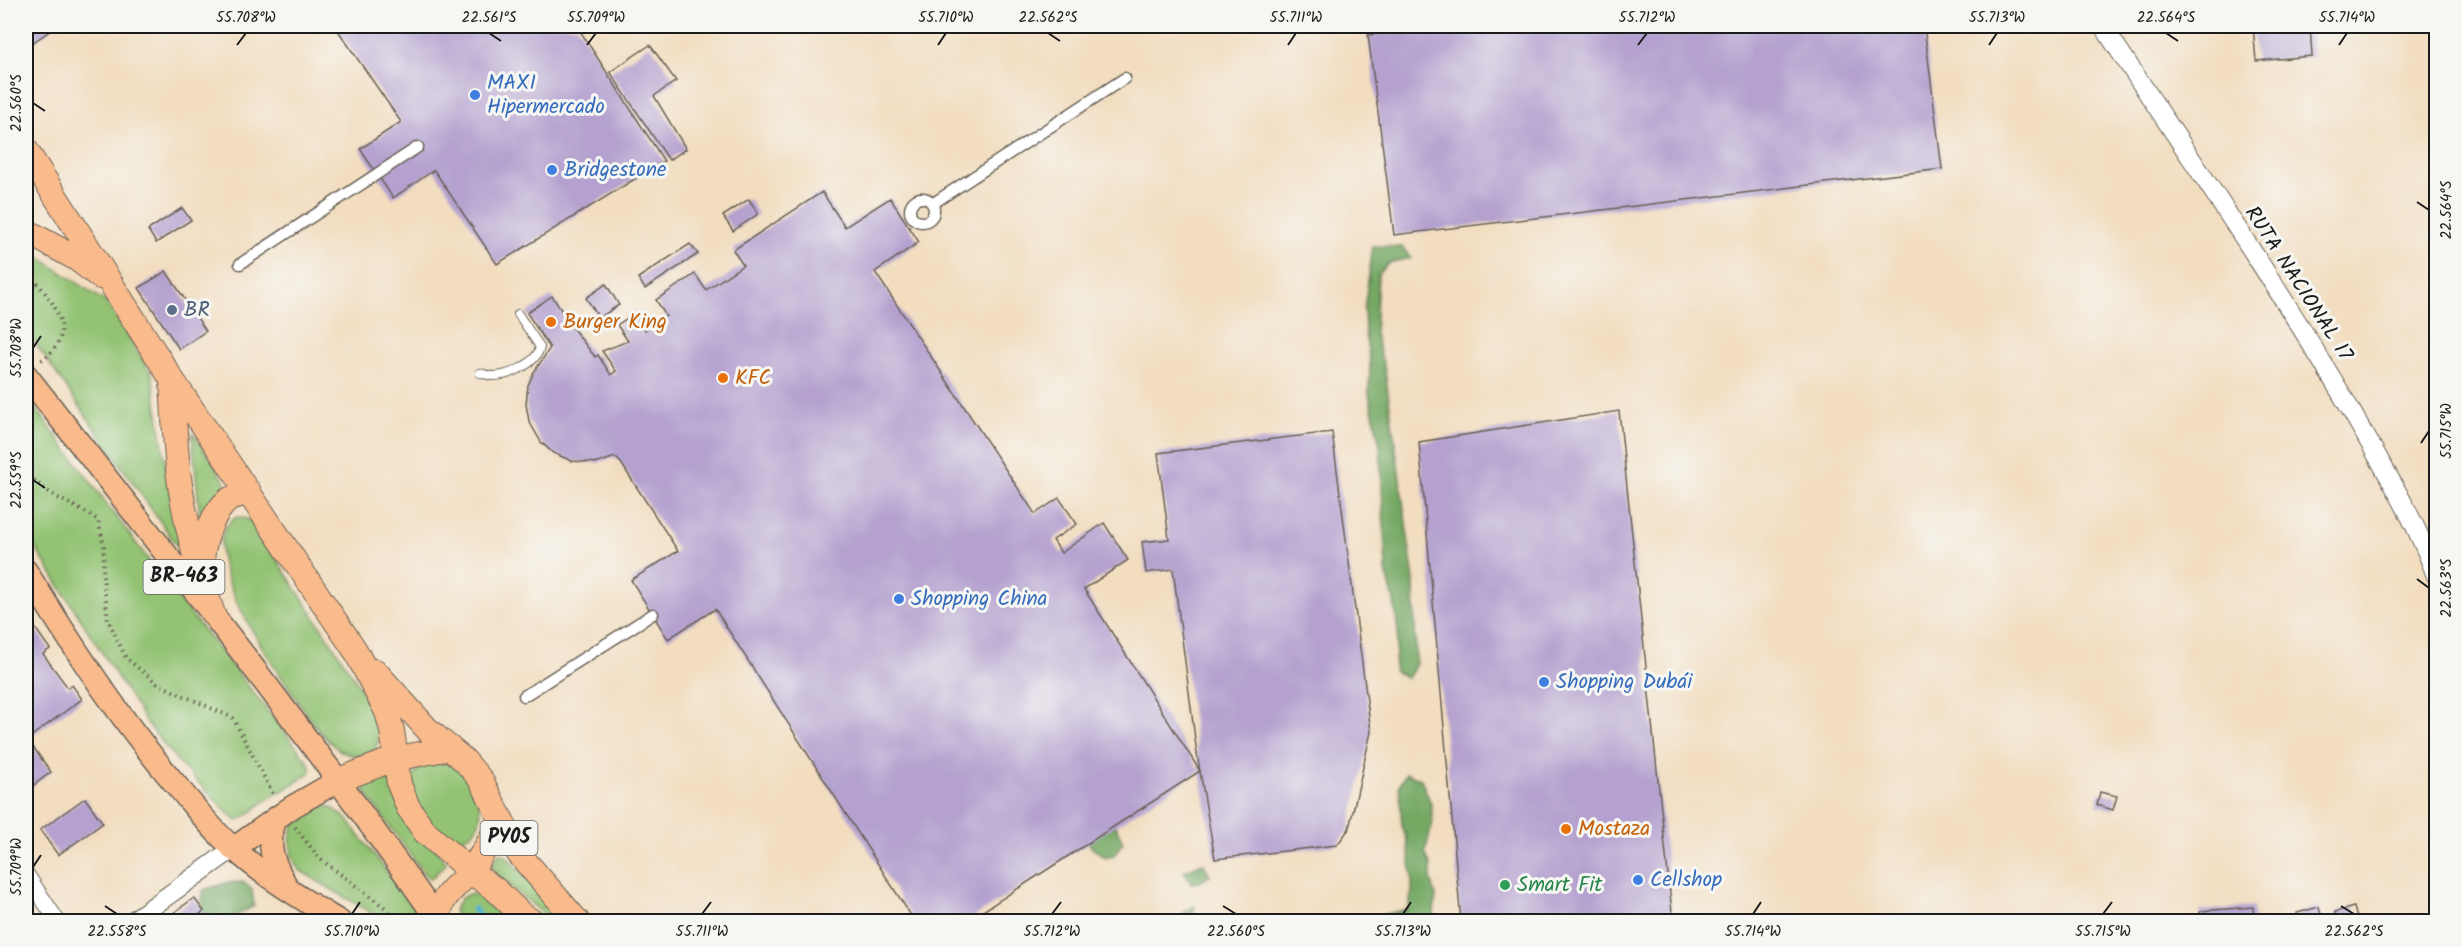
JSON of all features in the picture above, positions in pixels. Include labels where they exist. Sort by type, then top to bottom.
[{"type":"highway","points":[[26,150],[171,378],[355,650],[387,712],[392,730],[394,759]]},
{"type":"highway","points":[[26,231],[77,259],[111,286]]},
{"type":"highway","points":[[171,378],[180,483],[192,549],[213,614]]},
{"type":"highway","points":[[201,581],[206,538],[215,518],[228,500],[249,492]]},
{"type":"highway","points":[[355,650],[428,730],[450,748]]},
{"type":"highway","points":[[339,780],[394,759],[450,748]]},
{"type":"highway","name":"PY05","points":[[450,748],[481,780],[500,821],[519,854],[578,921]]},
{"type":"highway","name":"PY05","points":[[394,759],[399,783],[408,807],[425,832],[496,890],[521,914],[533,921]]},
{"type":"highway","points":[[439,921],[444,897],[470,871],[492,838],[500,821]]},
{"type":"main road","name":"BR-463","points":[[31,369],[339,780],[439,921]]},
{"type":"main road","points":[[27,575],[97,683],[135,736],[208,824],[233,849],[340,921]]},
{"type":"main road","points":[[233,849],[280,815],[339,780]]},
{"type":"main road","points":[[280,815],[272,830],[270,848],[277,871],[287,887]]},
{"type":"street","name":"RUTA NACIONAL 17","points":[[2103,26],[2313,346],[2387,473],[2427,549],[2436,576]]},
{"type":"street","points":[[932,204],[1125,78]]},
{"type":"street","points":[[240,264],[418,147]]},
{"type":"street","points":[[927,199],[932,204],[933,215],[927,221],[919,222],[909,219],[916,200],[927,199]]},
{"type":"street","points":[[524,696],[653,614]]},
{"type":"street","points":[[131,921],[233,849]]},
{"type":"street","points":[[26,874],[58,921]]},
{"type":"lane","points":[[480,373],[494,376],[508,373],[528,363],[538,354],[540,347],[518,314]]},
{"type":"path","points":[[26,269],[62,321],[60,341],[46,359],[31,369]]},
{"type":"path","points":[[26,471],[39,487],[98,520],[104,546],[103,575],[108,620],[126,658],[158,684],[233,718],[280,815],[319,858],[384,907],[398,921]]},
{"type":"green space","points":[[1373,246],[1402,247],[1411,258],[1389,263],[1378,275],[1375,334],[1385,371],[1414,580],[1416,664],[1408,678],[1394,671],[1398,632],[1394,601],[1386,571],[1380,445],[1369,395],[1370,361],[1365,335],[1364,309]]},
{"type":"green space","points":[[26,248],[107,303],[152,374],[168,481],[185,548],[180,550],[26,330]]},
{"type":"green space","points":[[26,395],[156,570],[309,763],[311,771],[305,776],[237,821],[179,763],[146,722],[26,533]]},
{"type":"green space","points":[[192,434],[195,435],[225,482],[225,487],[200,519]]},
{"type":"green space","points":[[237,517],[245,518],[253,523],[357,682],[378,724],[380,734],[375,750],[357,756],[345,753],[330,742],[308,716],[252,630],[237,603],[226,576],[221,551],[224,531]]},
{"type":"green space","points":[[434,760],[448,763],[456,768],[464,775],[476,793],[480,814],[479,824],[473,832],[463,838],[452,837],[440,832],[421,811],[415,799],[412,787],[413,777],[419,769]]},
{"type":"green space","points":[[1406,773],[1421,779],[1431,804],[1433,822],[1425,852],[1431,867],[1431,878],[1436,897],[1433,920],[1323,921],[1330,917],[1360,920],[1408,909],[1412,878],[1407,840],[1402,826],[1399,785]]},
{"type":"green space","points":[[382,774],[446,863],[431,879],[426,876],[365,792],[365,781]]},
{"type":"green space","points":[[323,806],[331,807],[346,818],[425,921],[385,921],[299,870],[291,850],[292,830],[296,821],[303,814]]},
{"type":"green space","points":[[1116,826],[1123,842],[1114,855],[1105,857],[1092,848],[1087,840],[1100,828]]},
{"type":"green space","points":[[499,853],[505,855],[566,921],[552,921],[494,872],[492,866]]},
{"type":"green space","points":[[1203,863],[1210,875],[1200,882],[1191,883],[1184,871]]},
{"type":"green space","points":[[243,882],[252,889],[254,906],[227,920],[201,913],[203,890],[226,883]]},
{"type":"green space","points":[[469,894],[486,900],[508,921],[459,921],[454,910],[461,898]]},
{"type":"green space","points":[[1195,906],[1192,921],[1178,921],[1185,912]]},
{"type":"building","points":[[26,26],[48,26],[51,30],[26,47]]},
{"type":"building","points":[[335,26],[577,26],[664,161],[497,264],[434,170],[393,198],[360,149],[401,122]]},
{"type":"building","points":[[1447,26],[1924,26],[1942,169],[1394,235],[1368,35]]},
{"type":"building","points":[[2253,26],[2310,26],[2312,56],[2256,61]]},
{"type":"building","points":[[650,45],[676,81],[654,96],[686,149],[669,160],[610,72]]},
{"type":"building","name":"Shopping China","points":[[822,192],[845,227],[890,198],[919,242],[875,272],[1035,514],[1059,498],[1077,524],[1053,540],[1061,553],[1104,523],[1128,560],[1084,589],[1200,771],[966,922],[915,922],[715,609],[668,639],[631,580],[678,551],[621,463],[615,457],[598,463],[572,461],[553,453],[541,442],[529,421],[526,404],[528,385],[550,348],[527,313],[552,296],[575,331],[595,357],[598,355],[611,375],[616,371],[602,351],[628,341],[617,325],[635,313],[645,330],[666,316],[656,300],[695,274],[706,290],[743,265],[733,250]]},
{"type":"building","points":[[749,199],[758,214],[733,231],[723,216]]},
{"type":"building","points":[[182,208],[191,220],[156,243],[148,230]]},
{"type":"building","points":[[690,244],[698,254],[645,289],[638,278]]},
{"type":"building","name":"BR","points":[[166,271],[206,331],[179,349],[139,288]]},
{"type":"building","points":[[606,284],[619,305],[599,318],[586,298]]},
{"type":"building","name":"Shopping Dubái","points":[[1619,411],[1673,922],[1461,922],[1419,442]]},
{"type":"building","points":[[1332,432],[1371,732],[1349,829],[1337,845],[1215,859],[1197,754],[1173,569],[1146,573],[1142,542],[1169,539],[1158,453]]},
{"type":"building","points":[[26,615],[50,649],[43,654],[68,688],[72,685],[82,699],[26,740]]},
{"type":"building","points":[[28,740],[51,772],[26,791],[26,742]]},
{"type":"building","points":[[2100,792],[2117,796],[2113,810],[2097,805]]},
{"type":"building","points":[[85,798],[103,823],[58,855],[40,830]]},
{"type":"building","points":[[194,898],[204,911],[189,922],[161,922]]},
{"type":"building","points":[[2253,907],[2254,919],[2201,922],[2200,911]]},
{"type":"building","points":[[2319,907],[2323,922],[2299,922],[2297,913]]},
{"type":"building","points":[[2354,907],[2358,922],[2337,922],[2335,912]]},
{"type":"waterway","points":[[474,909],[483,922]]},
{"type":"place","name":"MAXI Hipermercado","points":[[475,95]]},
{"type":"place","name":"Bridgestone","points":[[552,170]]},
{"type":"place","name":"BR","points":[[172,310]]},
{"type":"place","name":"Burger King","points":[[551,322]]},
{"type":"place","name":"KFC","points":[[723,378]]},
{"type":"place","name":"Shopping China","points":[[899,599]]},
{"type":"place","name":"Shopping Dubái","points":[[1544,682]]},
{"type":"place","name":"Mostaza","points":[[1566,829]]},
{"type":"place","name":"Cellshop","points":[[1638,880]]},
{"type":"place","name":"Smart Fit","points":[[1505,885]]}]
